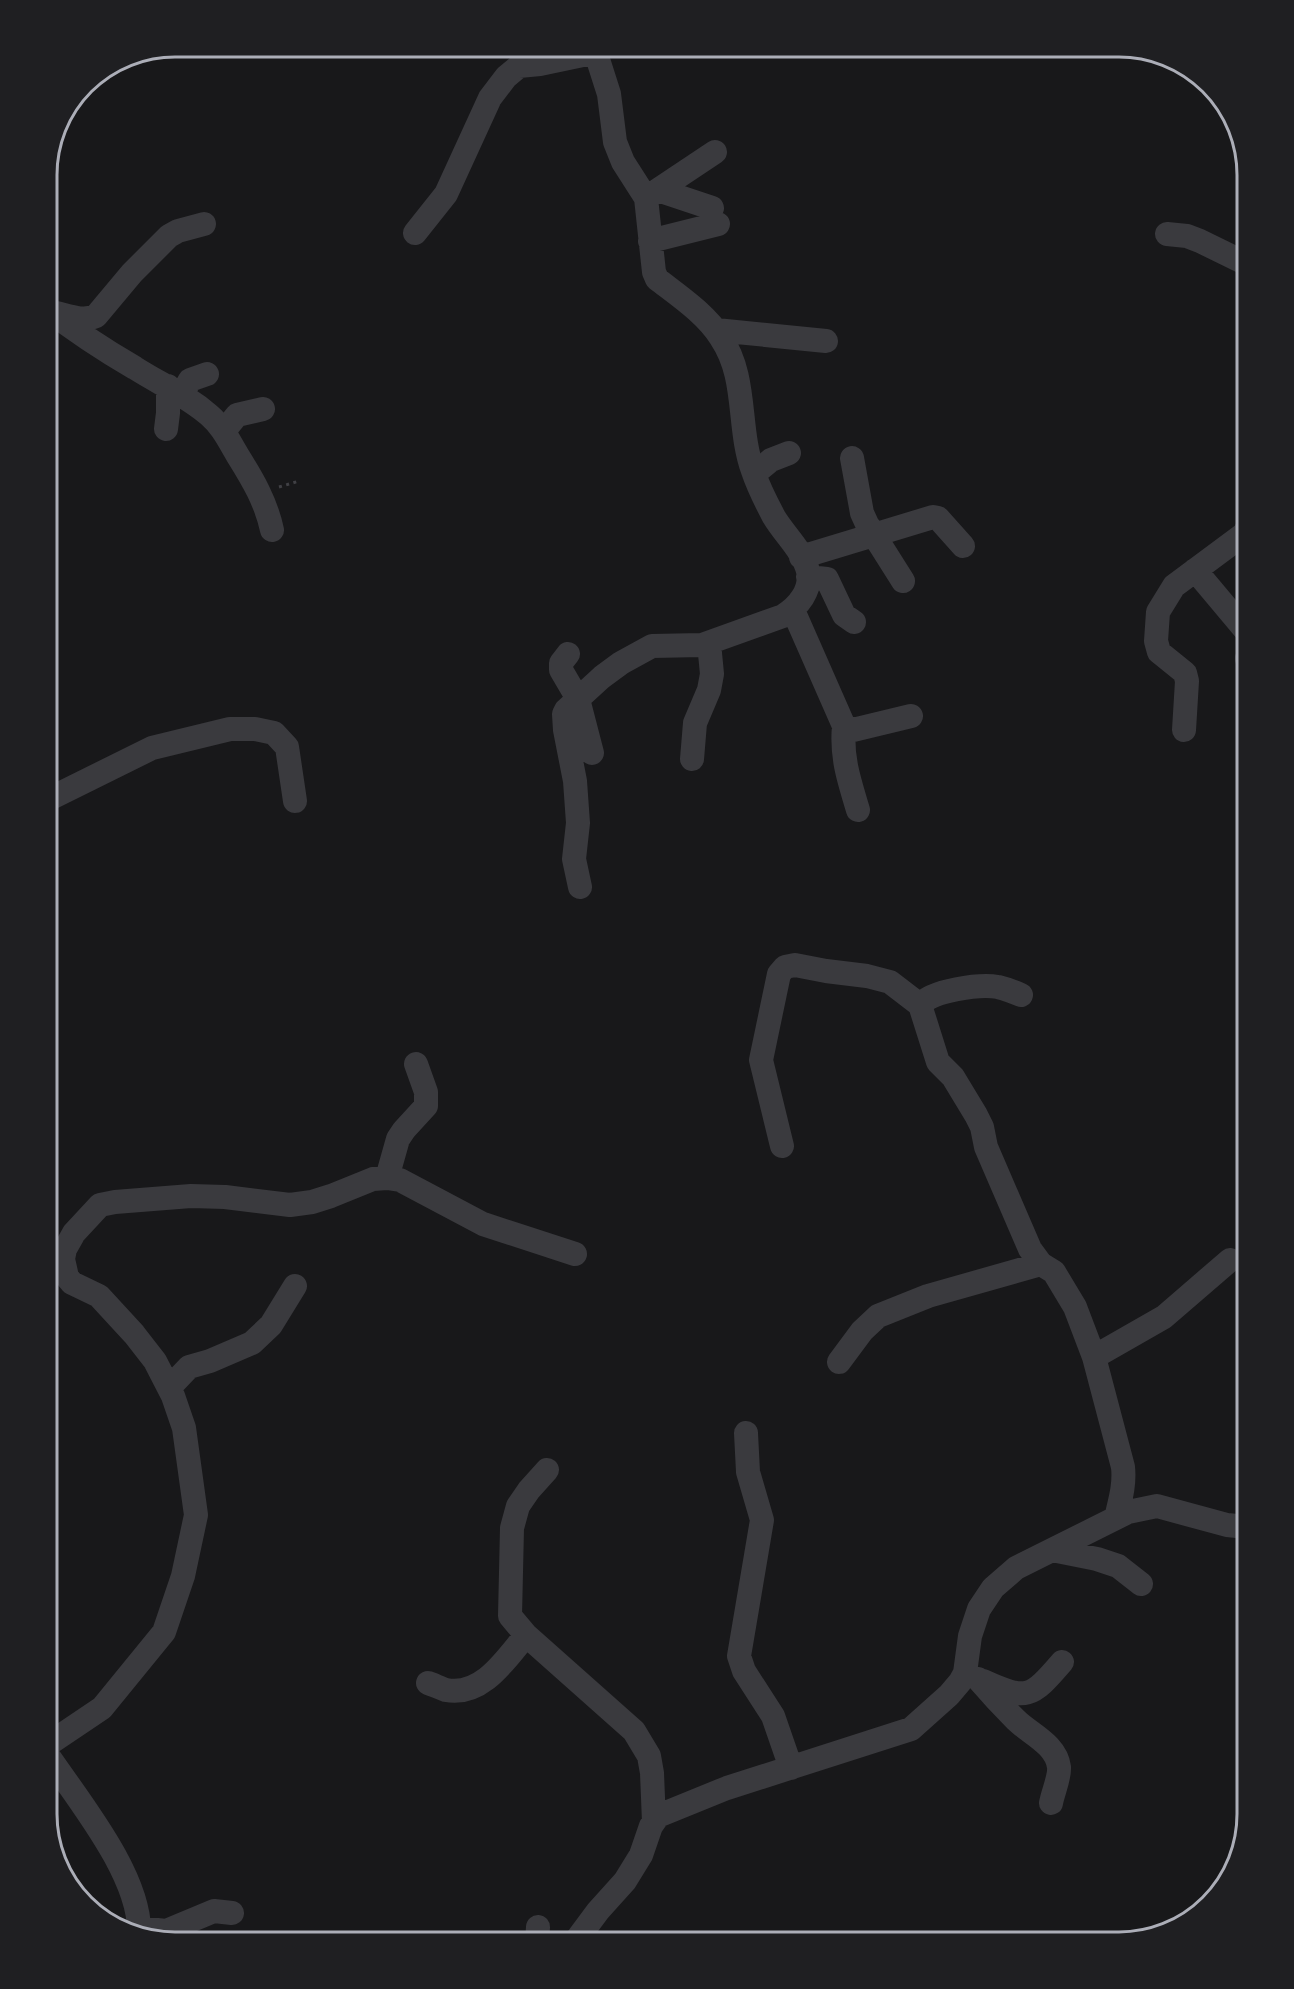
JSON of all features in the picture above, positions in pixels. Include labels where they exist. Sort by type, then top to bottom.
[{"type":"street","points":[[415,233],[446,194],[490,98],[506,77],[519,66],[540,64],[568,57]]},
{"type":"street","points":[[598,57],[609,94],[615,142],[623,162],[652,194],[715,216],[650,241]]},
{"type":"street","points":[[652,194],[715,152]]},
{"type":"street","points":[[580,888],[574,859],[578,823],[575,781],[564,714],[578,699],[621,663],[652,646],[697,646],[783,616],[793,610],[805,593],[808,584],[805,567],[774,516],[754,474],[748,455],[736,369],[722,339],[716,330],[657,279],[654,272],[650,241],[652,194]]},
{"type":"street","points":[[57,313],[80,319],[90,319],[96,316],[132,273],[169,236],[178,231],[204,224]]},
{"type":"street","points":[[1167,234],[1187,236],[1237,259]]},
{"type":"street","points":[[57,317],[137,370],[176,390],[211,416],[224,431],[260,493],[268,511],[272,530]]},
{"type":"street","points":[[716,330],[826,341]]},
{"type":"street","points":[[166,429],[168,413],[176,390],[190,380],[207,374]]},
{"type":"street","points":[[224,431],[233,417],[263,409]]},
{"type":"street","points":[[754,474],[771,460],[789,453]]},
{"type":"street","points":[[852,458],[862,513],[903,581]]},
{"type":"street","points":[[805,567],[875,535],[933,517],[938,518],[963,546]]},
{"type":"street","points":[[1184,730],[1187,681],[1185,673],[1159,652],[1156,640],[1158,612],[1174,586],[1195,570],[1237,550]]},
{"type":"street","points":[[805,567],[827,579],[844,615],[854,622]]},
{"type":"street","points":[[1195,570],[1237,619]]},
{"type":"street","points":[[793,610],[844,726],[842,749],[858,810]]},
{"type":"street","points":[[692,759],[695,723],[709,690],[712,674],[709,643]]},
{"type":"street","points":[[568,654],[561,663],[561,670],[578,699],[592,753]]},
{"type":"street","points":[[844,726],[853,730],[910,716]]},
{"type":"street","points":[[57,795],[152,748],[230,729],[255,729],[274,734],[287,747],[295,801]]},
{"type":"street","points":[[782,1146],[761,1060],[778,974],[785,967],[795,965],[867,976],[890,982],[920,1005],[938,1062],[953,1077],[982,1127],[986,1147],[1030,1249],[1041,1264],[1054,1272],[1075,1307],[1094,1357],[1123,1467],[1125,1478],[1123,1493],[1116,1518]]},
{"type":"street","points":[[920,1005],[924,999],[967,988],[996,987],[1022,994]]},
{"type":"street","points":[[387,1178],[398,1139],[422,1112],[427,1101],[416,1064]]},
{"type":"street","points":[[57,1738],[102,1708],[164,1632],[191,1545],[196,1515],[184,1428],[169,1388],[155,1361],[99,1296],[72,1283],[67,1277],[63,1259],[65,1249],[74,1233],[93,1211],[100,1205],[115,1202],[191,1196],[225,1197],[290,1205],[312,1202],[373,1179],[387,1178],[400,1180],[483,1224],[575,1254]]},
{"type":"street","points":[[1094,1357],[1164,1317],[1230,1260]]},
{"type":"street","points":[[839,1362],[862,1331],[878,1316],[928,1296],[1041,1264]]},
{"type":"street","points":[[169,1388],[189,1367],[210,1361],[252,1343],[271,1325],[295,1286]]},
{"type":"street","points":[[746,1433],[748,1472],[762,1520],[740,1656],[744,1671],[773,1716],[791,1768]]},
{"type":"street","points":[[547,1470],[518,1506],[512,1528],[510,1616],[526,1635],[634,1731],[649,1756],[654,1822]]},
{"type":"street","points":[[1050,1803],[1059,1768],[1054,1754],[1043,1740],[1020,1724],[971,1676],[970,1636],[979,1609],[993,1588],[1016,1568],[1128,1512],[1157,1506],[1237,1526]]},
{"type":"street","points":[[1052,1550],[1097,1558],[1118,1566],[1141,1584]]},
{"type":"street","points":[[428,1683],[447,1690],[465,1690],[491,1676],[526,1635]]},
{"type":"street","points":[[971,1676],[1010,1693],[1022,1695],[1034,1690],[1062,1662]]},
{"type":"street","points":[[582,1932],[625,1881],[641,1855],[658,1816],[727,1788],[912,1729],[950,1695],[960,1682],[971,1676]]},
{"type":"street","points":[[57,1770],[116,1861],[136,1904],[139,1926]]},
{"type":"street","points":[[159,1931],[166,1931],[214,1911],[232,1913]]}]
